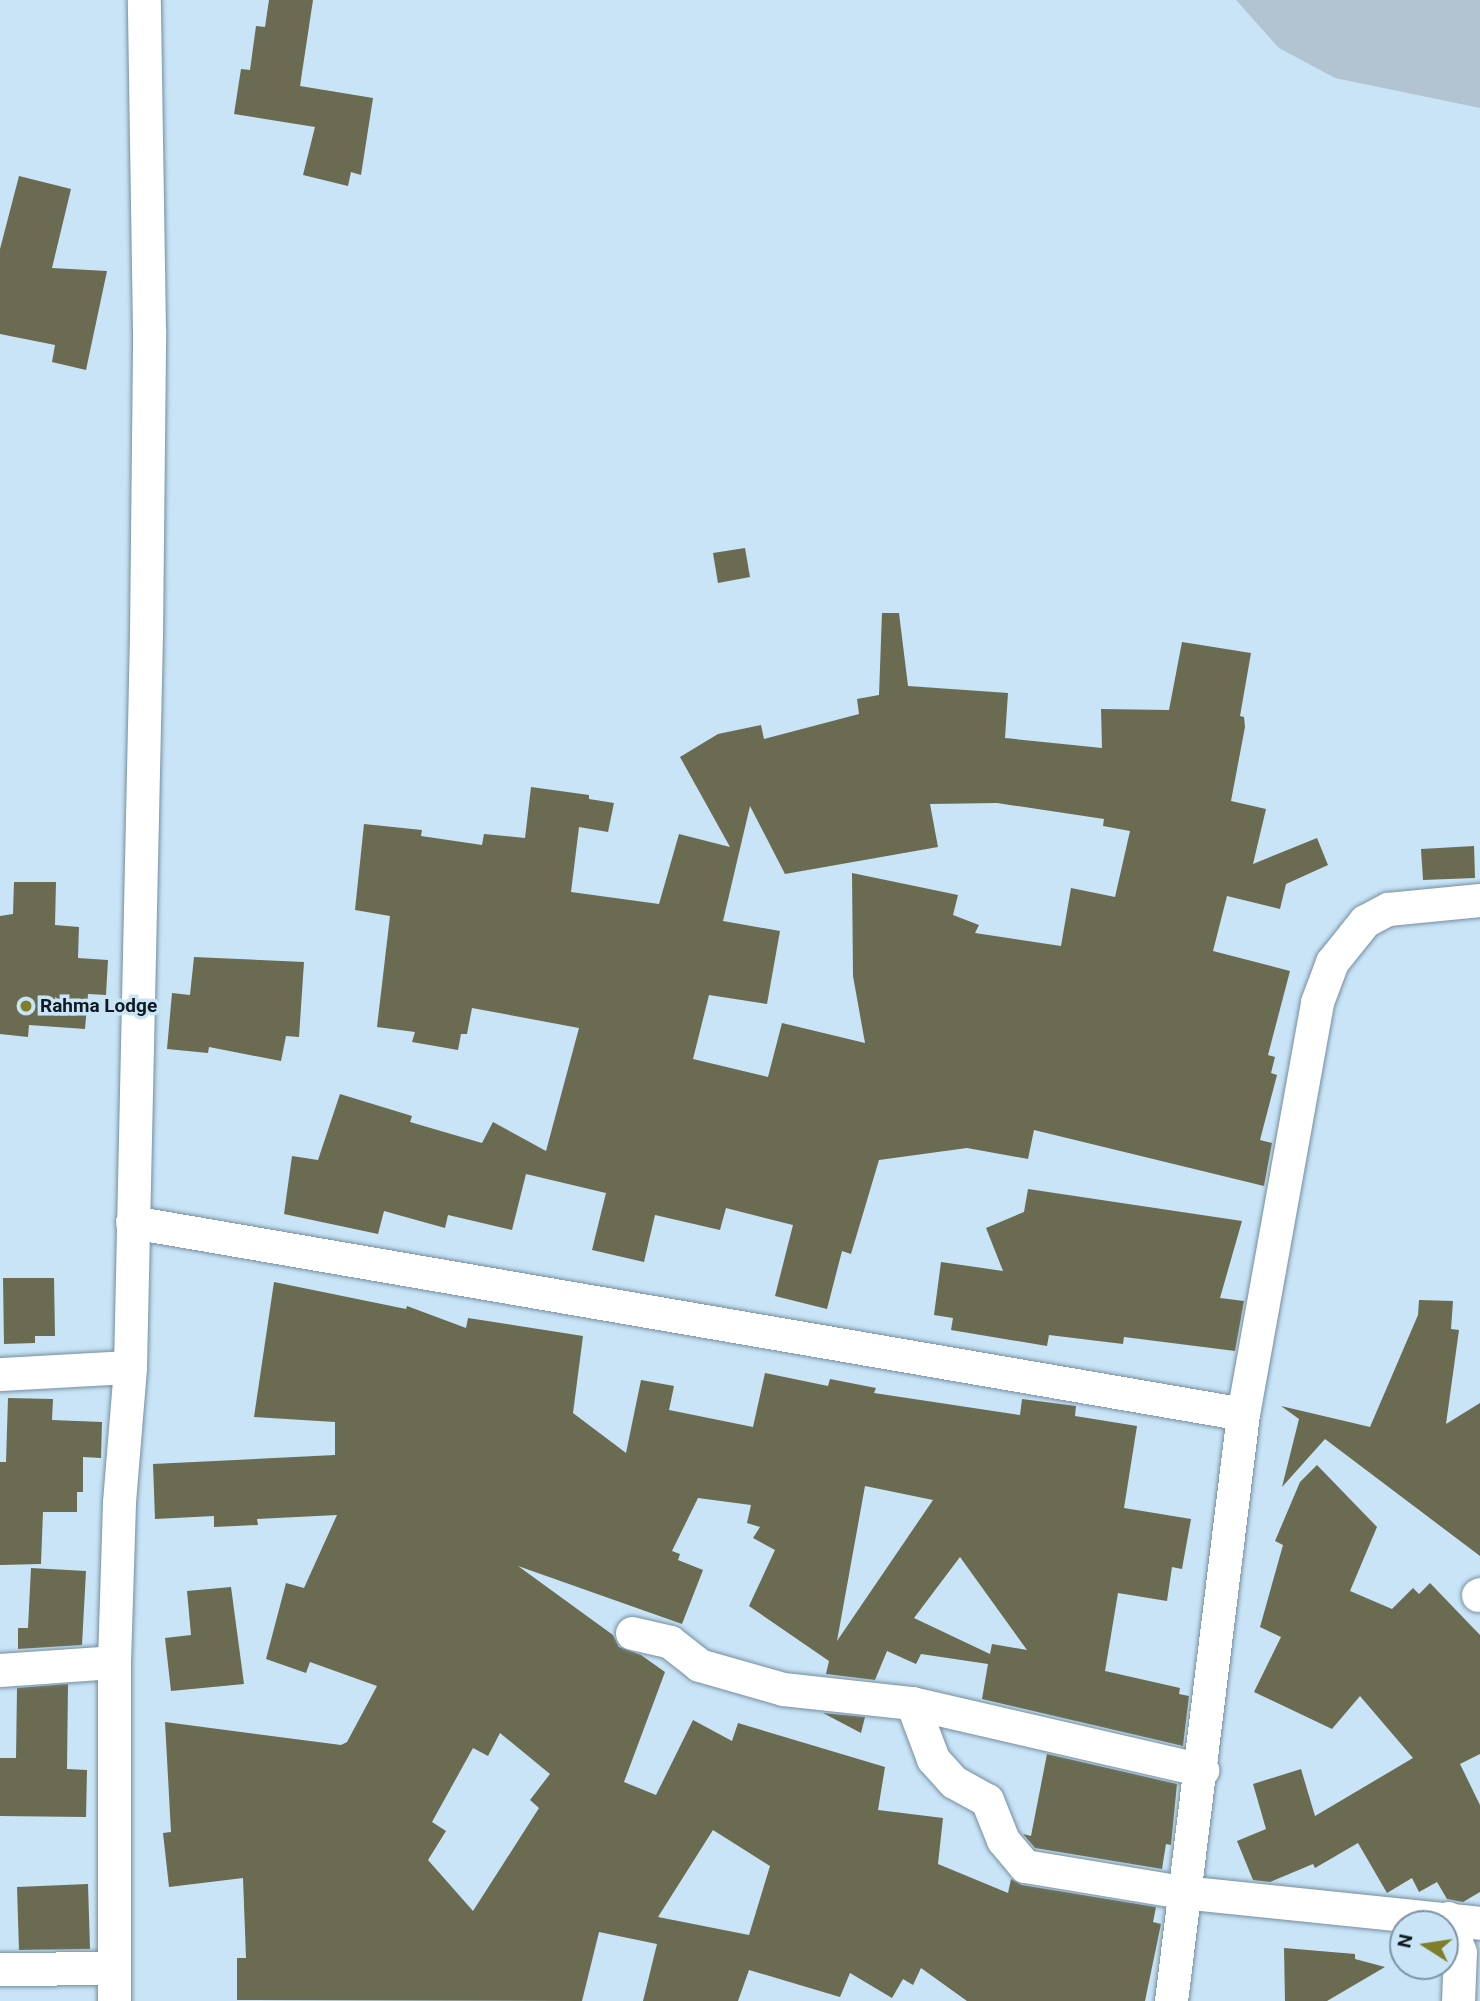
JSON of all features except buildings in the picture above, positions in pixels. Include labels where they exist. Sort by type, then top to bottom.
[{"type":"street","points":[[114,2001],[114,1662],[119,1502],[130,1367],[148,481],[144,0]]},
{"type":"street","points":[[1171,2001],[1182,1892],[1202,1770],[1243,1414],[1317,1002],[1332,962],[1365,921],[1388,909],[1480,900]]},
{"type":"street","points":[[132,1222],[1243,1414]]},
{"type":"street","points":[[0,1374],[130,1367]]},
{"type":"street","points":[[632,1633],[670,1642],[699,1665],[783,1689],[912,1703],[1202,1770]]},
{"type":"street","points":[[0,1670],[114,1662]]},
{"type":"street","points":[[912,1703],[920,1733],[933,1759],[954,1782],[987,1800],[1003,1840],[1024,1866],[1182,1892],[1464,1921],[1458,2001]]},
{"type":"street","points":[[0,1969],[113,1968]]},
{"type":"shaded area","points":[[1236,0],[1480,0],[1480,108],[1335,78],[1279,48]]},
{"type":"place","name":"Rahma Lodge","points":[[26,1006]]}]
